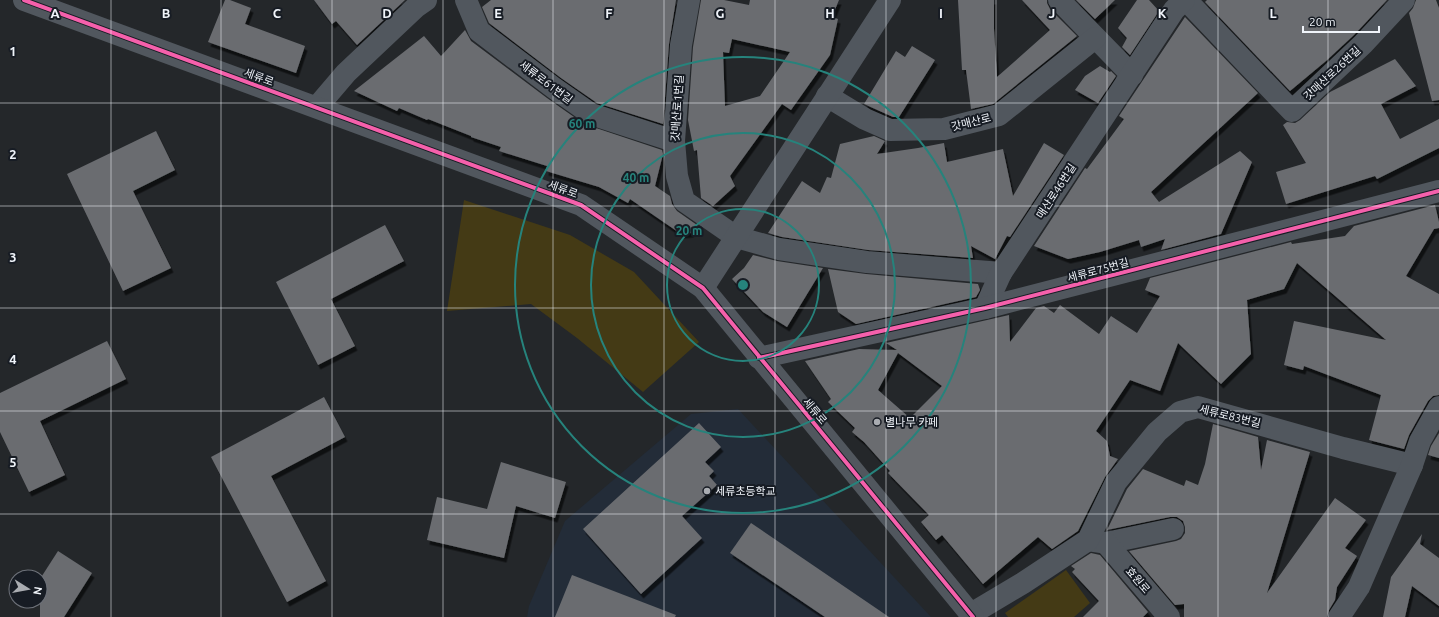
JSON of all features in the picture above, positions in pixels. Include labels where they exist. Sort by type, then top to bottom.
[{"type":"street","name":"세류로","points":[[24,0],[57,6],[317,107],[581,205],[703,288],[972,615]]},
{"type":"street","points":[[317,107],[346,73],[416,7],[426,0]]},
{"type":"street","name":"세류로61번길","points":[[466,0],[479,31],[591,114],[674,141]]},
{"type":"street","name":"갓매산로1번길","points":[[689,0],[681,44],[674,141],[677,176],[684,201],[736,237]]},
{"type":"street","points":[[703,288],[890,0]]},
{"type":"street","points":[[1059,0],[1132,76]]},
{"type":"street","name":"갓매산로26번길","points":[[1292,110],[1363,44],[1404,0]]},
{"type":"street","name":"매산로46번길","points":[[985,308],[1001,273],[1132,76],[1178,2],[1292,110]]},
{"type":"street","name":"갓매산로","points":[[827,96],[865,119],[890,130],[944,129],[999,115],[1095,38]]},
{"type":"street","name":"세류로75번길","points":[[760,358],[985,308],[1439,190]]},
{"type":"street","points":[[736,237],[779,249],[867,262],[1001,273]]},
{"type":"street","name":"세류로83번길","points":[[1097,541],[1116,482],[1157,432],[1180,412],[1198,407],[1344,448],[1412,465]]},
{"type":"street","points":[[1340,617],[1359,587],[1412,465],[1420,441],[1439,407]]},
{"type":"street","points":[[972,615],[1023,583],[1097,541],[1173,529]]},
{"type":"street","name":"효원로","points":[[1097,541],[1169,617]]},
{"type":"shaded area","points":[[464,200],[570,235],[634,272],[699,342],[643,392],[577,338],[531,304],[447,311]]},
{"type":"shaded area","name":"세류초등학교","points":[[738,409],[931,617],[527,617],[529,606],[565,521],[691,414]]},
{"type":"shaded area","points":[[1066,570],[1090,603],[1074,617],[1008,617],[1005,613]]},
{"type":"building","points":[[225,0],[230,0],[251,8],[245,24],[305,46],[296,73],[208,42]]},
{"type":"building","points":[[314,0],[405,0],[357,45],[336,21],[332,24]]},
{"type":"building","points":[[491,0],[676,0],[669,44],[663,124],[597,103],[561,78],[489,23],[482,7]]},
{"type":"building","points":[[701,0],[724,0],[749,5],[750,0],[839,0],[832,17],[838,19],[830,55],[791,110],[782,104],[730,176],[735,186],[713,206],[701,198],[697,150],[694,151],[688,120],[693,47]],"holes":[[[732,39],[790,52],[760,96],[725,106],[723,52],[729,53]]]},
{"type":"building","points":[[958,0],[994,0],[997,77],[1050,30],[1022,0],[1047,0],[1050,9],[1077,36],[993,104],[971,109],[966,70],[962,70]]},
{"type":"building","points":[[1076,0],[1115,0],[1095,19]]},
{"type":"building","points":[[1137,0],[1149,0],[1159,11],[1130,55],[1122,47],[1127,38],[1118,28]]},
{"type":"building","points":[[1207,0],[1387,0],[1354,35],[1290,91],[1205,2]]},
{"type":"building","points":[[1416,0],[1436,0],[1439,8],[1439,100],[1432,101],[1409,13]]},
{"type":"building","points":[[1185,17],[1258,93],[1151,192],[1159,202],[1240,151],[1252,162],[1221,234],[1161,250],[1165,239],[1141,247],[1139,240],[1100,252],[1068,259],[1034,246],[1085,168],[1087,169],[1124,119],[1119,116]]},
{"type":"building","points":[[465,30],[471,41],[584,124],[662,150],[663,154],[655,186],[670,196],[672,204],[677,211],[697,225],[691,233],[681,234],[630,199],[628,203],[599,187],[546,171],[547,166],[499,151],[501,147],[471,137],[399,108],[397,111],[354,91],[424,36],[441,56]]},
{"type":"building","points":[[912,46],[935,60],[899,117],[893,117],[864,104],[896,51],[905,57]]},
{"type":"building","points":[[1395,59],[1416,86],[1381,104],[1400,139],[1439,119],[1439,148],[1377,179],[1375,176],[1286,204],[1276,172],[1306,163],[1283,125],[1287,122],[1295,123],[1300,120],[1330,92]]},
{"type":"building","points":[[1100,66],[1110,72],[1111,71],[1116,76],[1098,103],[1075,90],[1085,76]]},
{"type":"building","points":[[156,131],[175,170],[133,191],[171,268],[123,291],[67,174]]},
{"type":"building","points":[[874,136],[885,141],[877,154],[944,143],[947,162],[1003,149],[1013,196],[1044,143],[1064,155],[1010,237],[1007,236],[995,259],[971,246],[973,258],[868,250],[782,237],[768,233],[802,181],[820,193],[827,177],[831,178],[840,144]]},
{"type":"building","points":[[1435,205],[1439,222],[1439,228],[1434,229],[1406,276],[1439,294],[1439,395],[1433,396],[1428,401],[1409,435],[1404,449],[1369,440],[1381,395],[1304,366],[1303,370],[1284,365],[1294,321],[1386,340],[1297,263],[1284,289],[1247,300],[1251,354],[1221,384],[1178,343],[1160,391],[1130,380],[1096,431],[1107,441],[1110,456],[1118,459],[1105,477],[1078,531],[1052,549],[1038,537],[983,584],[942,535],[936,540],[921,522],[929,515],[888,473],[890,471],[864,442],[852,432],[855,428],[828,402],[831,399],[805,361],[859,349],[897,350],[886,343],[1009,315],[1010,342],[1036,308],[1044,306],[1054,313],[1060,305],[1099,334],[1111,316],[1137,333],[1160,296],[1145,290],[1150,278],[1291,242],[1292,244],[1345,236],[1354,226]],"holes":[[[898,353],[942,386],[910,418],[878,390]]]},
{"type":"building","points":[[385,225],[404,261],[331,299],[355,346],[318,365],[276,282]]},
{"type":"building","points":[[753,255],[777,261],[823,268],[787,327],[763,312],[732,279],[744,268]]},
{"type":"building","points":[[828,269],[978,284],[980,290],[976,297],[856,324],[838,312]]},
{"type":"building","points":[[107,341],[126,379],[40,421],[65,475],[29,492],[0,432],[0,393]]},
{"type":"building","points":[[324,397],[345,437],[271,476],[326,581],[287,602],[211,457]]},
{"type":"building","points":[[699,423],[721,447],[705,462],[714,471],[709,476],[717,485],[682,516],[702,538],[641,594],[583,529]]},
{"type":"building","points":[[1213,424],[1258,437],[1261,470],[1267,440],[1310,452],[1267,593],[1335,498],[1366,520],[1345,548],[1357,556],[1337,587],[1335,600],[1327,617],[1184,617],[1184,604],[1175,605],[1129,551],[1181,539],[1185,533],[1183,521],[1177,517],[1170,517],[1107,530],[1127,489],[1143,469],[1184,486],[1186,480],[1198,485],[1205,464]]},
{"type":"building","points":[[1439,433],[1439,458],[1428,455],[1431,446]]},
{"type":"building","points":[[501,462],[566,482],[555,518],[516,506],[504,558],[427,540],[437,497],[487,509]]},
{"type":"building","points":[[751,523],[889,617],[825,617],[730,553]]},
{"type":"building","points":[[1422,534],[1420,544],[1439,558],[1439,606],[1412,586],[1405,617],[1383,617],[1391,577]]},
{"type":"building","points":[[58,551],[92,573],[64,617],[40,617],[40,609],[48,609],[48,569],[46,569]]},
{"type":"building","points":[[1091,553],[1100,555],[1148,612],[1143,617],[1083,617],[1099,601],[1072,572],[1075,569],[1071,566]]},
{"type":"building","points":[[572,575],[676,615],[675,617],[555,617]]},
{"type":"cycle path","points":[[24,0],[581,205],[703,288],[973,617]]},
{"type":"cycle path","points":[[759,358],[985,308],[1439,191]]},
{"type":"place","name":"별나무 카페","points":[[877,422]]},
{"type":"place","name":"세류초등학교","points":[[707,491]]}]
